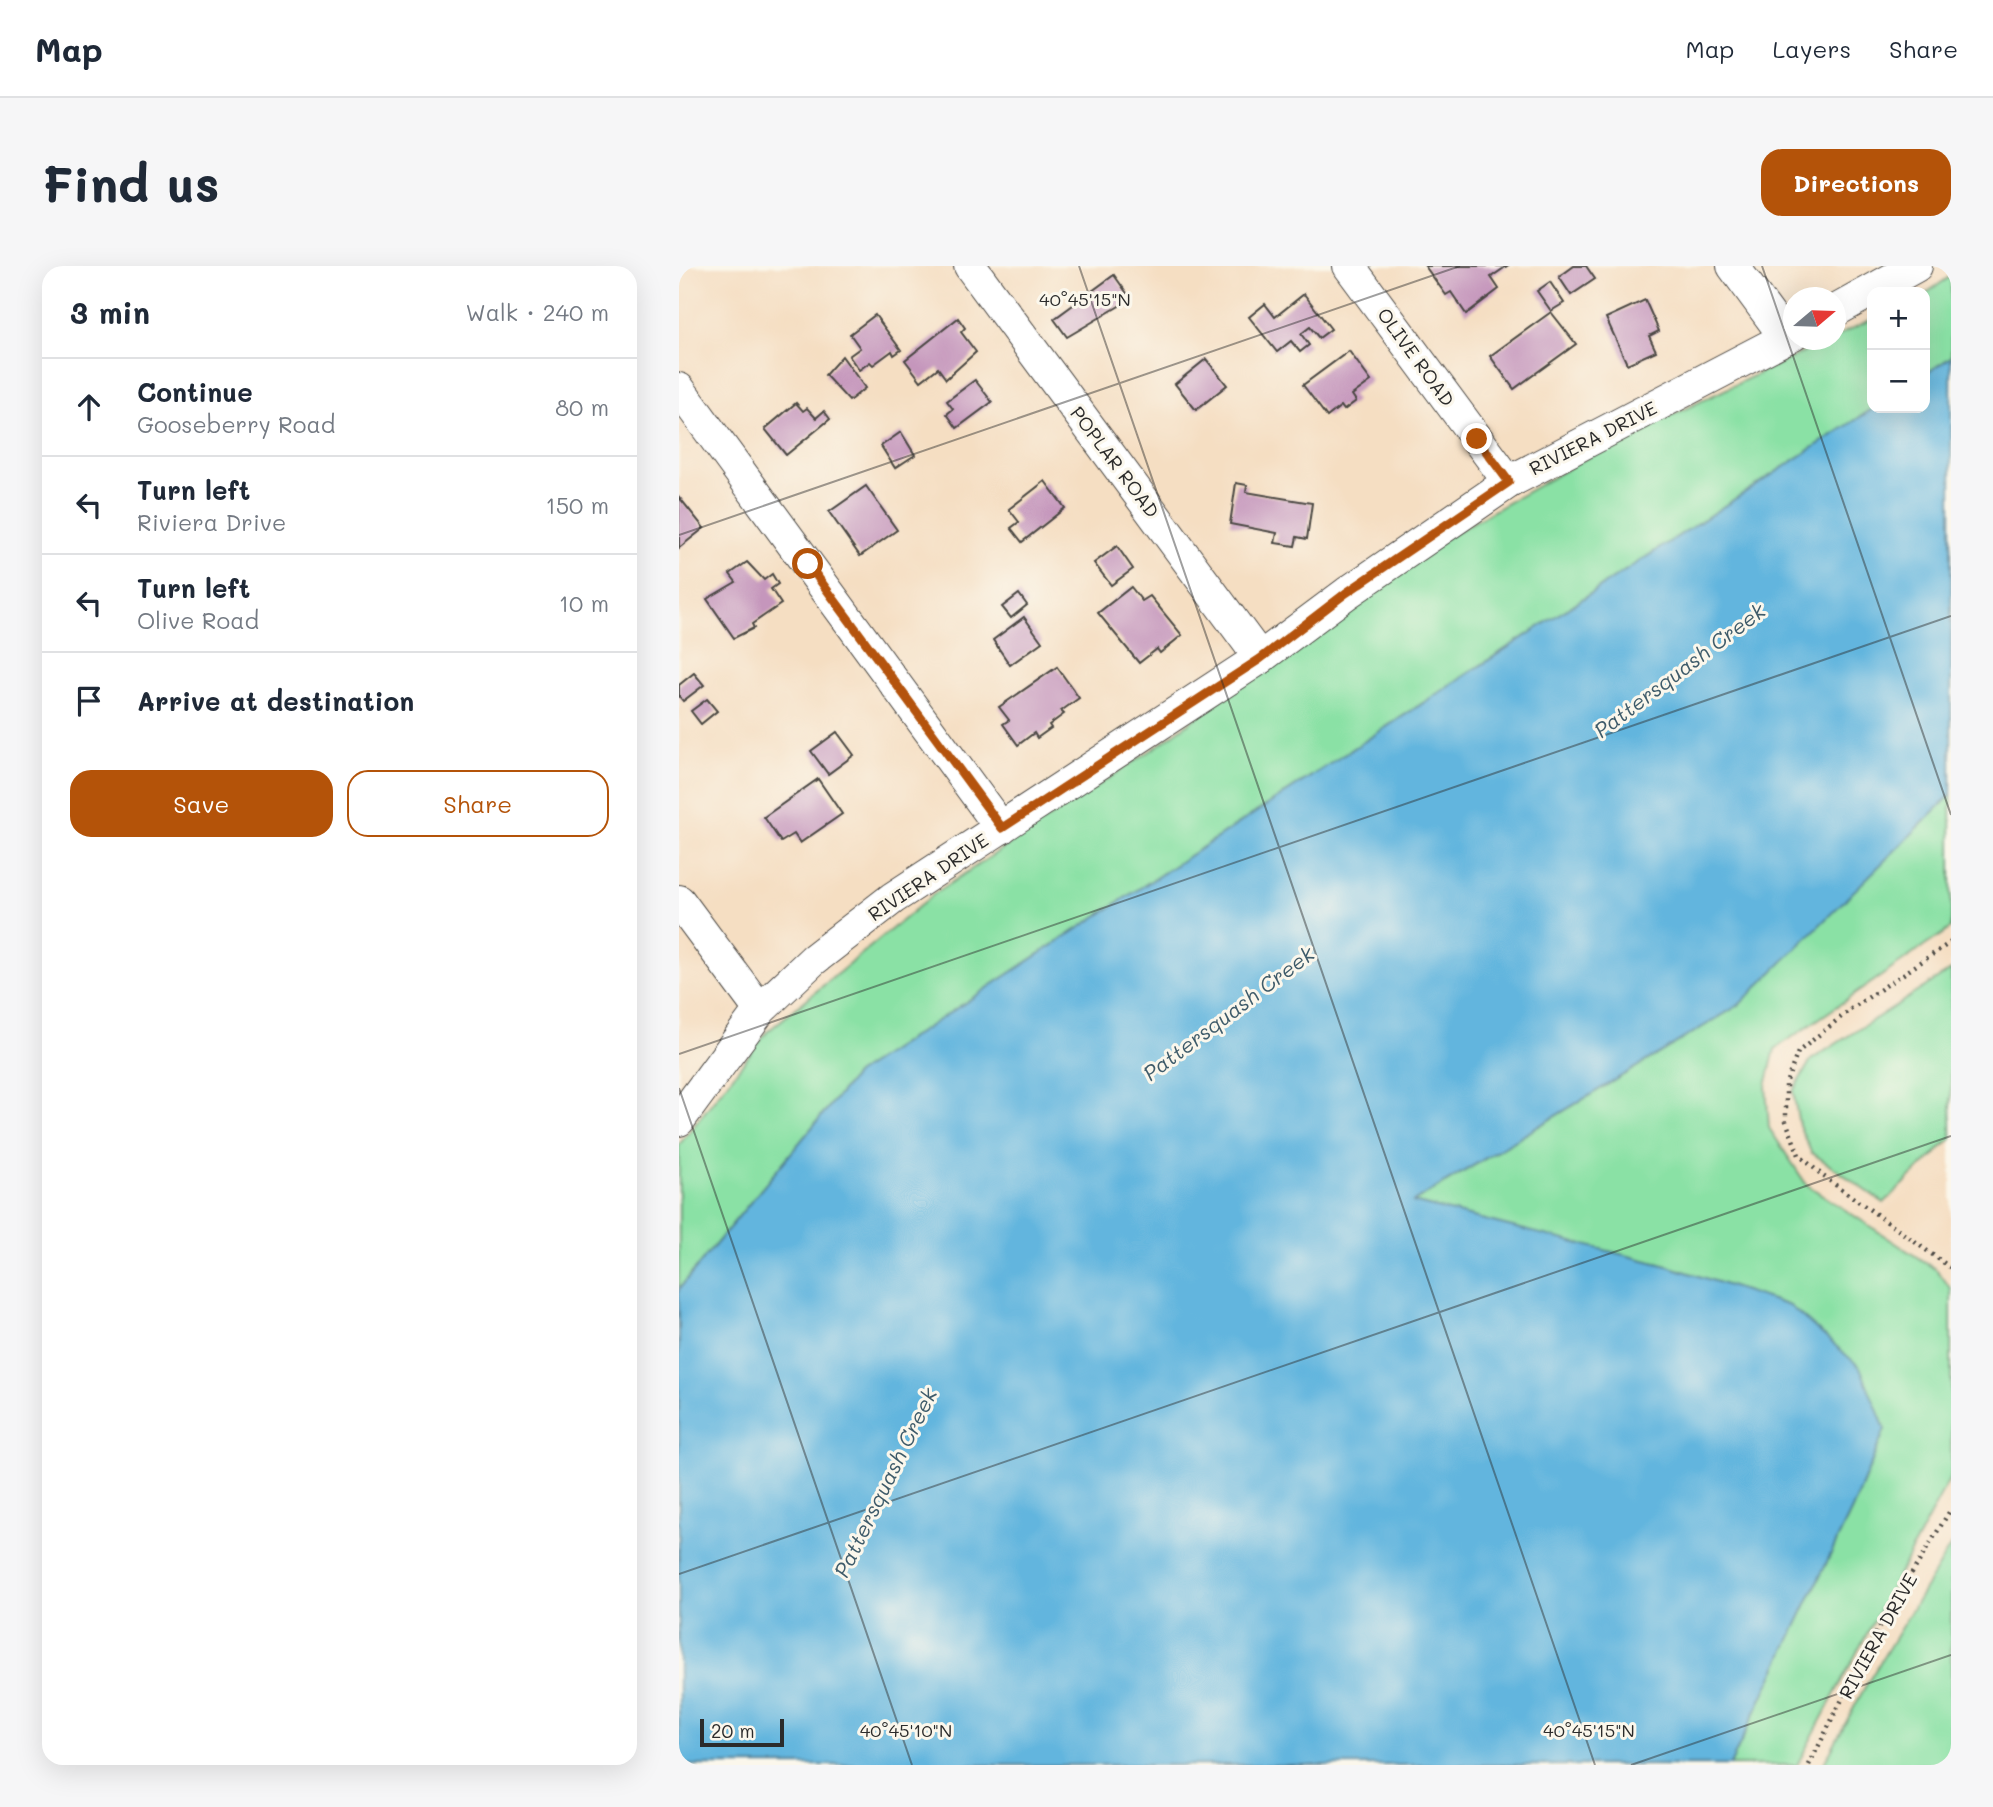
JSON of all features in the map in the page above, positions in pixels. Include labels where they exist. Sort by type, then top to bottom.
[{"type":"street","name":"POPLAR ROAD","points":[[969,266],[1260,659]]},
{"type":"street","name":"OLIVE ROAD","points":[[1349,266],[1509,482]]},
{"type":"street","points":[[1733,266],[1783,327]]},
{"type":"street","points":[[1846,305],[1916,266]]},
{"type":"street","name":"RIVIERA DRIVE","points":[[679,1120],[760,1010],[813,960],[893,898],[1260,659],[1346,593],[1509,482],[1783,340]]},
{"type":"street","points":[[679,389],[1002,828]]},
{"type":"street","points":[[679,901],[760,1010]]},
{"type":"path","points":[[1951,942],[1851,1009],[1798,1052],[1786,1083],[1786,1121],[1799,1155],[1823,1177],[1951,1268]]},
{"type":"path","name":"RIVIERA DRIVE","points":[[1809,1765],[1874,1636],[1951,1509]]},
{"type":"green space","points":[[1951,276],[1951,357],[1930,371],[1930,350],[1930,291]]},
{"type":"green space","points":[[1867,321],[1867,413],[856,1074],[679,1289],[679,1145],[767,1032],[934,894],[1156,747],[1419,553],[1608,446],[1808,350],[1846,350],[1846,332]]},
{"type":"green space","points":[[1951,778],[1951,928],[1775,1049],[1766,1086],[1769,1128],[1806,1184],[1938,1271],[1951,1289],[1951,1476],[1797,1765],[1730,1765],[1855,1503],[1885,1429],[1790,1306],[1668,1266],[1412,1203],[1739,1005]]},
{"type":"green space","points":[[1951,970],[1951,1139],[1884,1203],[1811,1152],[1799,1125],[1793,1091],[1811,1060]]},
{"type":"green space","points":[[1951,1545],[1951,1765],[1823,1765],[1865,1687]]},
{"type":"water","name":"Pattersquash Creek","points":[[1951,357],[1951,795],[1739,1005],[1413,1202],[1668,1266],[1790,1306],[1860,1367],[1885,1429],[1855,1503],[1730,1765],[679,1765],[679,1289],[856,1074],[1867,413],[1930,413],[1930,371]]},
{"type":"building","points":[[1425,266],[1507,266],[1491,277],[1499,289],[1466,314],[1451,292],[1446,295]]},
{"type":"building","points":[[1574,266],[1586,266],[1595,279],[1571,295],[1559,277]]},
{"type":"building","points":[[1114,275],[1131,299],[1067,337],[1054,319]]},
{"type":"building","points":[[1550,282],[1564,303],[1551,311],[1537,291]]},
{"type":"building","points":[[1304,294],[1331,329],[1319,338],[1310,327],[1301,334],[1309,345],[1300,352],[1291,341],[1277,352],[1249,317],[1265,304],[1275,317]]},
{"type":"building","points":[[1645,300],[1659,331],[1649,336],[1656,351],[1627,364],[1606,318]]},
{"type":"building","points":[[1551,312],[1576,344],[1514,389],[1490,356]]},
{"type":"building","points":[[875,315],[901,350],[894,355],[892,351],[873,365],[870,362],[859,370],[849,356],[860,348],[850,334]]},
{"type":"building","points":[[958,318],[965,328],[961,332],[976,352],[946,379],[938,368],[921,381],[905,360]]},
{"type":"building","points":[[1349,351],[1371,381],[1352,395],[1356,401],[1344,410],[1341,406],[1327,417],[1303,385]]},
{"type":"building","points":[[842,356],[865,388],[849,401],[825,375]]},
{"type":"building","points":[[1206,359],[1227,385],[1196,410],[1175,384]]},
{"type":"building","points":[[975,380],[992,402],[957,428],[947,414],[953,409],[947,401]]},
{"type":"building","points":[[796,403],[803,411],[807,408],[816,418],[824,411],[830,419],[786,455],[765,429]]},
{"type":"building","points":[[901,432],[915,455],[895,468],[881,446]]},
{"type":"building","points":[[1045,481],[1065,508],[1022,542],[1011,528],[1019,522],[1009,509]]},
{"type":"building","points":[[1236,483],[1247,485],[1246,492],[1312,503],[1307,539],[1297,537],[1295,546],[1275,543],[1277,533],[1230,524]]},
{"type":"building","points":[[866,486],[897,530],[860,556],[829,512]]},
{"type":"building","points":[[679,497],[704,528],[679,548]]},
{"type":"building","points":[[1117,546],[1133,569],[1111,585],[1094,563]]},
{"type":"building","points":[[747,562],[764,580],[772,574],[778,584],[771,589],[781,604],[752,624],[754,628],[734,638],[707,599],[736,582],[730,574]]},
{"type":"building","points":[[1131,587],[1142,601],[1150,596],[1182,635],[1160,653],[1157,649],[1139,663],[1098,613]]},
{"type":"building","points":[[1019,594],[1027,605],[1011,618],[1002,607]]},
{"type":"building","points":[[1024,617],[1042,642],[1010,665],[993,640]]},
{"type":"building","points":[[1057,667],[1079,698],[1061,711],[1064,714],[1049,725],[1051,728],[1037,738],[1034,733],[1018,745],[1003,724],[1009,720],[999,707]]},
{"type":"building","points":[[694,673],[704,685],[683,701],[679,696],[679,685]]},
{"type":"building","points":[[707,699],[717,711],[701,724],[691,711]]},
{"type":"building","points":[[837,732],[854,755],[828,774],[811,751]]},
{"type":"building","points":[[818,779],[842,814],[800,843],[794,834],[781,842],[764,817]]},
{"type":"route","points":[[808,564],[1002,828],[1260,659],[1346,593],[1509,482],[1477,439]]}]
